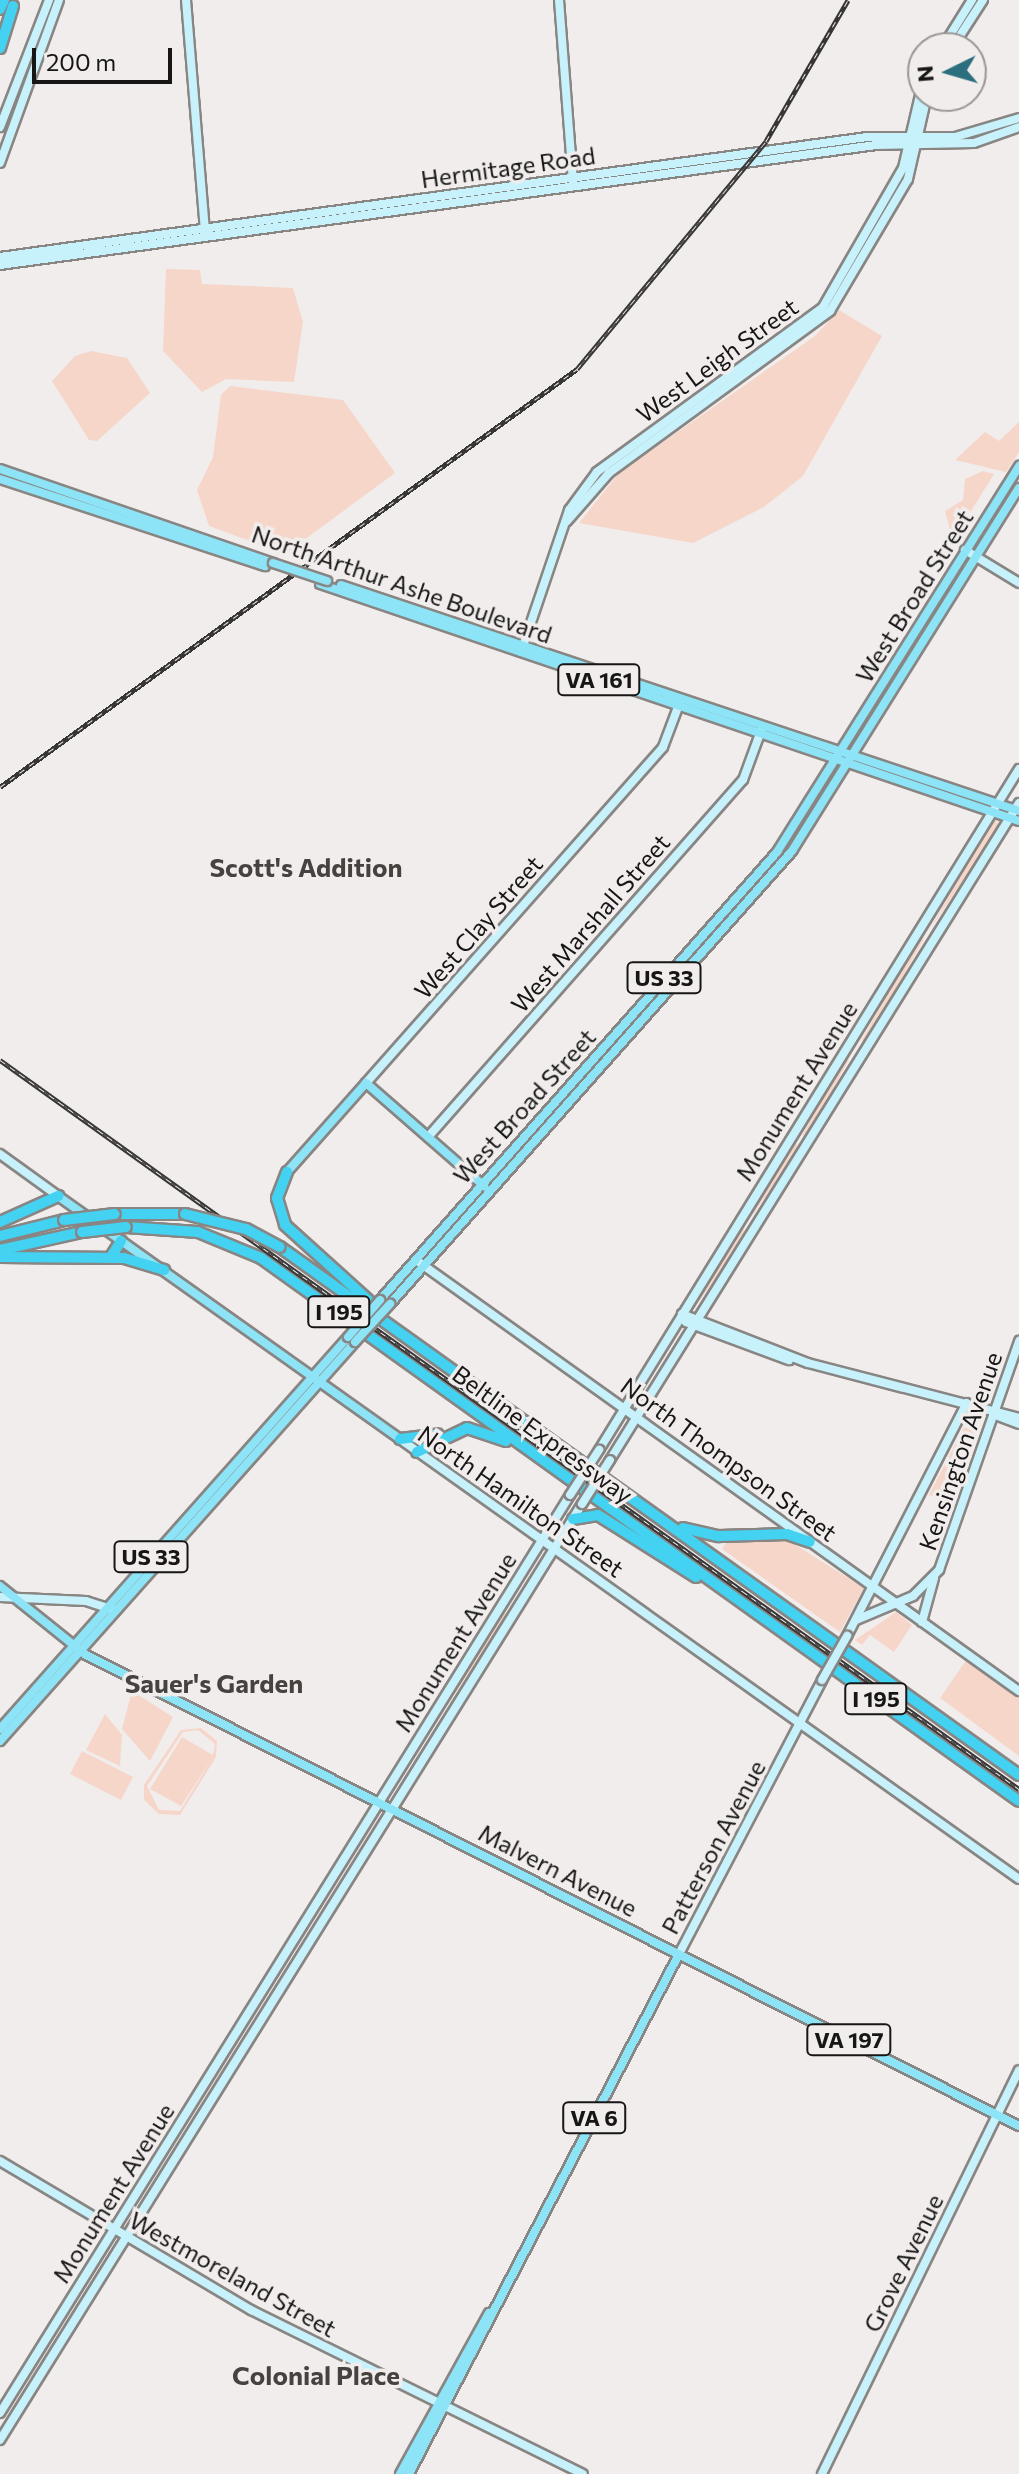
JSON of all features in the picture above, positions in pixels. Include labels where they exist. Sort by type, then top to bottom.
[{"type":"highway","points":[[0,9],[11,2]]},
{"type":"highway","points":[[0,34],[11,2]]},
{"type":"highway","points":[[0,48],[11,2]]},
{"type":"highway","points":[[287,1172],[277,1206],[285,1225],[383,1316]]},
{"type":"highway","points":[[0,1222],[58,1196]]},
{"type":"highway","name":"Beltline Expressway","points":[[0,1236],[64,1220],[115,1214],[185,1214],[235,1225],[280,1247],[383,1316],[1019,1775]]},
{"type":"highway","name":"Beltline Expressway","points":[[0,1250],[82,1232],[126,1227],[198,1232],[261,1258],[1019,1801]]},
{"type":"highway","points":[[109,1258],[121,1241]]},
{"type":"highway","points":[[0,1257],[109,1258],[164,1270]]},
{"type":"highway","points":[[400,1439],[449,1431],[483,1430],[530,1452]]},
{"type":"highway","points":[[417,1452],[449,1431]]},
{"type":"highway","points":[[573,1519],[598,1515],[734,1596]]},
{"type":"highway","points":[[671,1522],[710,1535],[776,1533],[810,1542]]},
{"type":"main road","name":"West Broad Street","points":[[351,1339],[390,1304],[482,1185],[777,852],[1019,466]]},
{"type":"main road","name":"North Arthur Ashe Boulevard","points":[[0,469],[272,565]]},
{"type":"main road","name":"North Arthur Ashe Boulevard","points":[[0,479],[324,582],[1016,813]]},
{"type":"main road","name":"West Broad Street","points":[[0,1729],[316,1379],[380,1300],[490,1192],[790,854],[1019,488]]},
{"type":"main road","points":[[366,1083],[490,1192]]},
{"type":"main road","name":"West Clay Street","points":[[287,1172],[366,1083]]},
{"type":"main road","name":"North Hamilton Street","points":[[58,1196],[400,1439]]},
{"type":"main road","name":"VA 197","points":[[0,1586],[75,1648]]},
{"type":"main road","name":"West Broad Street","points":[[0,1741],[75,1648]]},
{"type":"main road","name":"Malvern Avenue","points":[[75,1648],[1019,2126]]},
{"type":"main road","name":"Patterson Avenue","points":[[400,2474],[492,2310],[679,1954]]},
{"type":"main road","name":"Patterson Avenue","points":[[409,2474],[441,2405]]},
{"type":"street","points":[[0,127],[49,0]]},
{"type":"street","points":[[0,163],[59,0]]},
{"type":"street","points":[[186,0],[204,229]]},
{"type":"street","points":[[559,0],[573,183]]},
{"type":"street","points":[[952,32],[972,0]]},
{"type":"street","points":[[962,32],[983,0]]},
{"type":"street","name":"West Leigh Street","points":[[914,140],[918,112]]},
{"type":"street","name":"West Leigh Street","points":[[521,649],[577,497],[605,464],[818,313],[898,179],[922,112]]},
{"type":"street","name":"Hermitage Road","points":[[0,257],[970,135],[1019,118]]},
{"type":"street","name":"Hermitage Road","points":[[914,140],[974,143],[1019,127]]},
{"type":"street","name":"Hermitage Road","points":[[0,265],[204,229]]},
{"type":"street","points":[[965,550],[1019,583]]},
{"type":"street","name":"West Clay Street","points":[[366,1083],[663,747],[680,702]]},
{"type":"street","name":"West Marshall Street","points":[[428,1137],[743,780],[762,730]]},
{"type":"street","name":"Monument Avenue","points":[[0,2413],[1019,769]]},
{"type":"street","name":"Monument Avenue","points":[[0,2440],[390,1809],[1016,813]]},
{"type":"street","name":"North Hamilton Street","points":[[0,1154],[58,1196]]},
{"type":"street","name":"North Thompson Street","points":[[420,1263],[1019,1691]]},
{"type":"street","points":[[682,1314],[807,1368],[967,1403],[1019,1421]]},
{"type":"street","name":"Kensington Avenue","points":[[856,1620],[897,1604],[934,1578],[1019,1341]]},
{"type":"street","name":"Patterson Avenue","points":[[679,1954],[848,1637],[967,1403]]},
{"type":"street","name":"North Hamilton Street","points":[[400,1439],[1019,1879]]},
{"type":"street","points":[[922,1622],[934,1578]]},
{"type":"street","points":[[0,1597],[111,1608]]},
{"type":"street","points":[[848,1637],[871,1615]]},
{"type":"street","name":"Grove Avenue","points":[[825,2474],[1019,2070]]},
{"type":"street","name":"Grove Avenue","points":[[999,2117],[1019,2082]]},
{"type":"street","name":"Westmoreland Street","points":[[0,2161],[125,2238],[441,2405],[583,2474]]},
{"type":"shaded area","points":[[166,269],[200,270],[202,284],[293,288],[303,322],[294,382],[226,379],[202,392],[163,351]]},
{"type":"shaded area","points":[[839,310],[882,336],[803,476],[764,507],[693,543],[579,523],[619,473],[815,336]]},
{"type":"shaded area","points":[[91,351],[127,358],[150,393],[97,441],[89,440],[52,381],[75,356]]},
{"type":"shaded area","points":[[230,386],[343,400],[395,473],[285,554],[209,526],[197,490],[213,457],[221,395]]},
{"type":"shaded area","points":[[1019,422],[1019,452],[1006,472],[955,460],[985,432],[999,441]]},
{"type":"shaded area","points":[[983,471],[994,474],[953,540],[945,511],[963,500],[965,479]]},
{"type":"shaded area","points":[[997,821],[999,827],[929,931],[991,822]]},
{"type":"shaded area","points":[[924,939],[867,1040],[861,1041],[918,941]]},
{"type":"shaded area","points":[[849,1060],[808,1135],[802,1136],[842,1062]]},
{"type":"shaded area","points":[[797,1144],[798,1150],[749,1220],[791,1145]]},
{"type":"shaded area","points":[[744,1229],[746,1235],[693,1310],[738,1230]]},
{"type":"shaded area","points":[[964,1427],[979,1433],[955,1504],[929,1495]]},
{"type":"shaded area","points":[[783,1537],[864,1588],[840,1632],[722,1549],[727,1541]]},
{"type":"shaded area","points":[[504,1611],[506,1617],[448,1704],[447,1699]]},
{"type":"shaded area","points":[[896,1612],[912,1625],[894,1652],[870,1635],[862,1645],[855,1640]]},
{"type":"shaded area","points":[[967,1659],[1019,1697],[1019,1756],[940,1698]]},
{"type":"shaded area","points":[[132,1691],[173,1717],[150,1761],[122,1729]]},
{"type":"shaded area","points":[[105,1714],[122,1735],[120,1766],[86,1750]]},
{"type":"shaded area","points":[[201,1728],[217,1741],[216,1757],[180,1815],[159,1814],[144,1800],[144,1785],[181,1730]],"holes":[[[198,1730],[215,1744],[213,1755],[182,1737],[150,1789],[181,1806],[213,1757],[180,1811],[159,1810],[147,1786],[183,1732]]]},
{"type":"shaded area","points":[[82,1751],[133,1777],[121,1800],[70,1774]]},
{"type":"railway","points":[[0,787],[577,369],[766,141],[848,0]]},
{"type":"railway","points":[[0,1060],[1019,1789]]},
{"type":"district","name":"Scott's Addition","points":[[306,867]]},
{"type":"district","name":"Sauer's Garden","points":[[214,1683]]},
{"type":"district","name":"Colonial Place","points":[[316,2375]]}]
